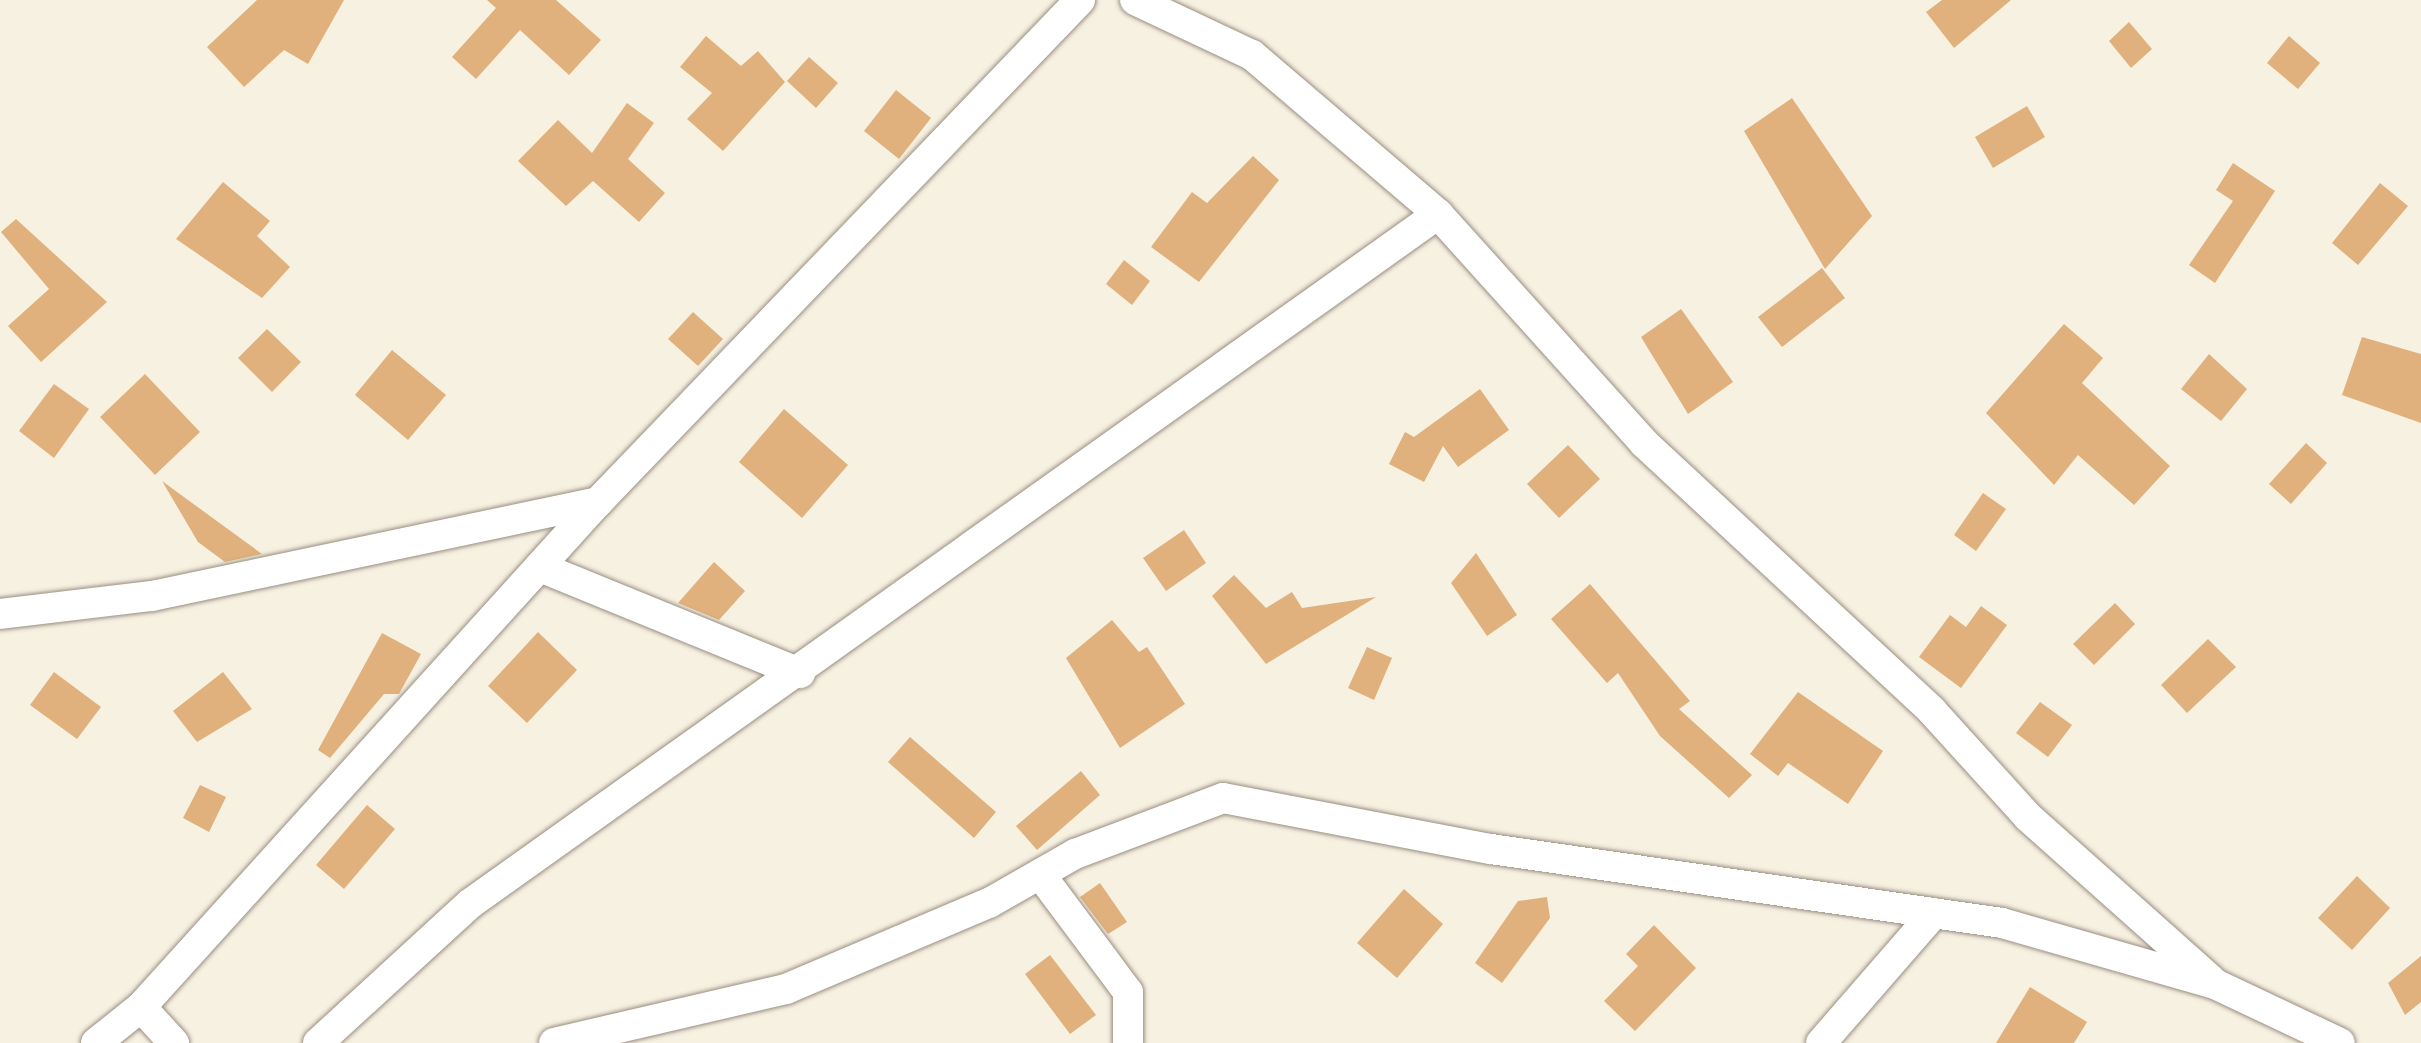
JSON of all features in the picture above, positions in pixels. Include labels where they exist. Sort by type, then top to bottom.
[{"type":"street","points":[[96,1043],[141,1007],[598,502],[1080,0]]},
{"type":"street","points":[[1135,0],[1252,55],[1438,214],[1644,443],[1932,711],[2028,817],[2215,984]]},
{"type":"street","points":[[318,1043],[471,903],[800,673],[1438,214]]},
{"type":"street","points":[[0,614],[152,596],[598,502]]},
{"type":"street","points":[[540,567],[800,673]]},
{"type":"street","points":[[554,1043],[786,989],[1040,874],[1223,798],[1934,913],[2215,984],[2340,1043]]},
{"type":"street","points":[[1040,874],[1128,992],[1128,1043]]},
{"type":"street","points":[[1821,1043],[1934,913]]},
{"type":"street","points":[[141,1007],[174,1043]]},
{"type":"building","points":[[257,0],[344,0],[308,64],[284,50],[244,87],[207,47]]},
{"type":"building","points":[[487,0],[556,0],[601,40],[569,75],[520,30],[476,79],[452,57],[496,8]]},
{"type":"building","points":[[1942,0],[2011,0],[1954,48],[1926,12]]},
{"type":"building","points":[[2129,22],[2152,49],[2131,68],[2109,41]]},
{"type":"building","points":[[706,36],[741,66],[758,51],[785,82],[723,151],[687,119],[712,93],[680,67]]},
{"type":"building","points":[[2289,36],[2320,63],[2298,89],[2267,63]]},
{"type":"building","points":[[809,57],[838,83],[816,108],[787,81]]},
{"type":"building","points":[[896,90],[931,118],[899,159],[864,131]]},
{"type":"building","points":[[1792,98],[1872,216],[1825,269],[1744,131]]},
{"type":"building","points":[[627,103],[654,123],[628,159],[665,193],[639,222],[593,181],[566,206],[518,161],[558,120],[592,153]]},
{"type":"building","points":[[2027,106],[2045,137],[1993,168],[1975,137]]},
{"type":"building","points":[[1253,156],[1279,180],[1199,282],[1151,247],[1192,192],[1207,203]]},
{"type":"building","points":[[2233,163],[2275,191],[2215,283],[2189,265],[2233,201],[2216,190]]},
{"type":"building","points":[[223,182],[270,221],[257,236],[290,267],[262,298],[176,239]]},
{"type":"building","points":[[2380,183],[2408,206],[2358,265],[2332,243]]},
{"type":"building","points":[[16,219],[107,302],[41,362],[8,326],[49,289],[1,232]]},
{"type":"building","points":[[1124,260],[1150,281],[1132,305],[1106,284]]},
{"type":"building","points":[[1822,268],[1845,298],[1782,347],[1758,317]]},
{"type":"building","points":[[1681,309],[1733,382],[1688,414],[1641,337]]},
{"type":"building","points":[[693,312],[723,339],[698,366],[668,339]]},
{"type":"building","points":[[2064,324],[2103,358],[2082,383],[2170,466],[2134,505],[2078,455],[2054,485],[1986,413]]},
{"type":"building","points":[[267,329],[301,362],[272,392],[238,358]]},
{"type":"building","points":[[2362,337],[2421,354],[2421,423],[2342,395]]},
{"type":"building","points":[[392,350],[446,395],[408,440],[355,395]]},
{"type":"building","points":[[2209,354],[2247,389],[2221,421],[2181,389]]},
{"type":"building","points":[[145,374],[200,432],[155,475],[100,417]]},
{"type":"building","points":[[54,384],[89,409],[54,458],[19,431]]},
{"type":"building","points":[[1480,389],[1509,430],[1458,467],[1443,446],[1424,482],[1389,464],[1405,432],[1414,437]]},
{"type":"building","points":[[784,409],[848,465],[802,518],[739,462]]},
{"type":"building","points":[[2306,443],[2327,463],[2291,504],[2269,484]]},
{"type":"building","points":[[1568,445],[1600,479],[1559,518],[1527,484]]},
{"type":"building","points":[[162,481],[262,554],[225,562],[198,542]]},
{"type":"building","points":[[1983,493],[2006,509],[1976,551],[1954,535]]},
{"type":"building","points":[[1184,530],[1206,563],[1166,591],[1143,558]]},
{"type":"building","points":[[1476,553],[1517,615],[1487,636],[1451,583]]},
{"type":"building","points":[[714,562],[745,591],[719,620],[678,603]]},
{"type":"building","points":[[1234,575],[1266,608],[1292,592],[1302,608],[1376,597],[1266,664],[1212,596]]},
{"type":"building","points":[[1590,584],[1690,701],[1679,709],[1752,775],[1729,798],[1660,736],[1618,673],[1607,683],[1551,619]]},
{"type":"building","points":[[2115,603],[2135,624],[2094,665],[2073,644]]},
{"type":"building","points":[[1981,606],[2007,625],[1961,688],[1919,657],[1950,615],[1966,627]]},
{"type":"building","points":[[1112,620],[1139,652],[1147,647],[1185,704],[1120,748],[1066,658]]},
{"type":"building","points":[[538,632],[577,670],[527,723],[488,686]]},
{"type":"building","points":[[382,633],[421,654],[399,694],[384,694],[330,758],[318,750]]},
{"type":"building","points":[[2208,639],[2236,667],[2187,713],[2161,685]]},
{"type":"building","points":[[1367,647],[1392,658],[1374,700],[1348,688]]},
{"type":"building","points":[[54,672],[101,707],[77,739],[30,705]]},
{"type":"building","points":[[223,672],[252,709],[197,742],[173,711]]},
{"type":"building","points":[[1798,692],[1883,751],[1848,804],[1788,763],[1778,776],[1750,754]]},
{"type":"building","points":[[2040,702],[2072,725],[2048,757],[2016,733]]},
{"type":"building","points":[[910,737],[996,812],[974,838],[888,762]]},
{"type":"building","points":[[1081,771],[1100,795],[1037,850],[1016,826]]},
{"type":"building","points":[[200,785],[226,797],[209,832],[183,818]]},
{"type":"building","points":[[367,805],[395,829],[344,889],[316,865]]},
{"type":"building","points":[[2357,876],[2390,908],[2352,950],[2318,918]]},
{"type":"building","points":[[1100,883],[1127,922],[1108,934],[1080,897]]},
{"type":"building","points":[[1404,889],[1443,924],[1397,978],[1357,943]]},
{"type":"building","points":[[1547,897],[1550,918],[1502,983],[1475,963],[1518,901]]},
{"type":"building","points":[[1654,925],[1696,968],[1635,1031],[1604,1001],[1638,966],[1626,954]]},
{"type":"building","points":[[1050,955],[1096,1015],[1070,1034],[1025,974]]},
{"type":"building","points":[[2421,956],[2421,1002],[2405,1015],[2388,983]]},
{"type":"building","points":[[2030,987],[2087,1022],[2074,1043],[1996,1043]]}]
